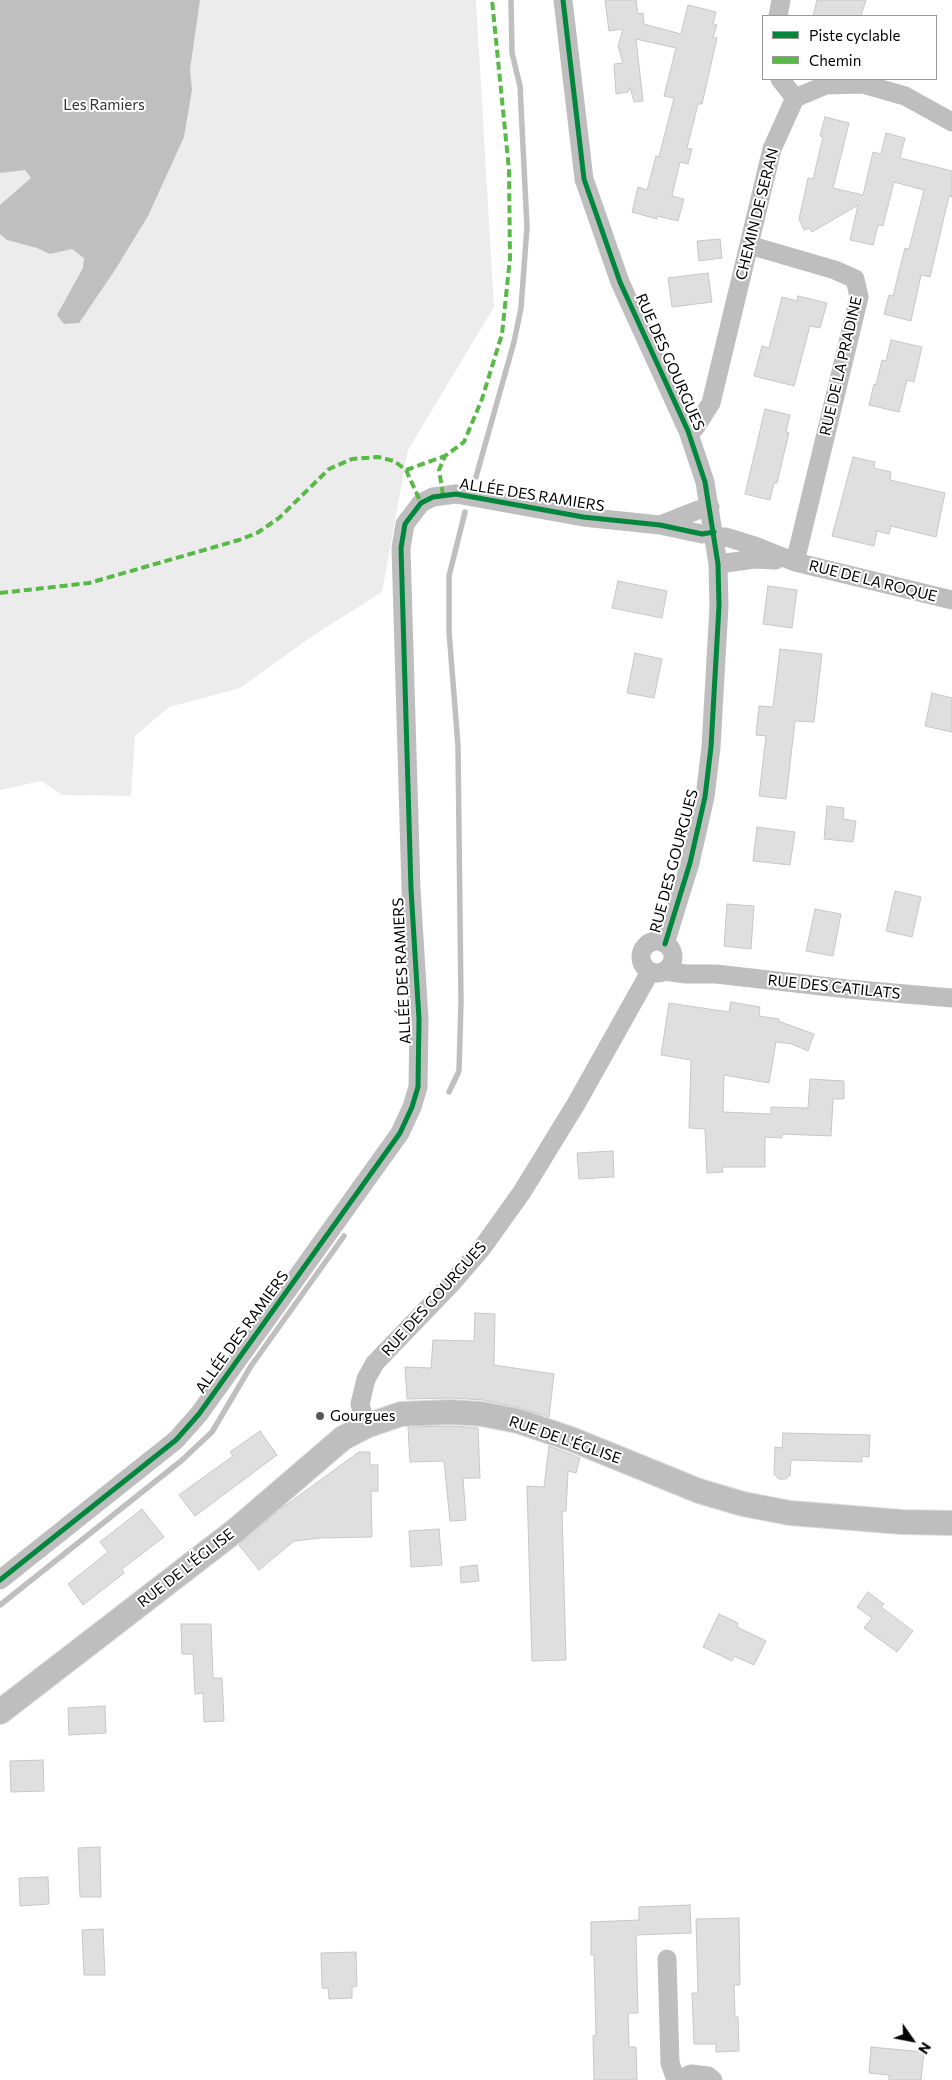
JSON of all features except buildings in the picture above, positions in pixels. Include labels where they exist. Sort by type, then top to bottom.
[{"type":"main road","name":"RUE DE L'ÉGLISE","points":[[0,1712],[236,1530],[343,1438],[366,1426],[401,1414],[451,1412],[482,1414],[518,1421],[571,1439],[700,1491],[743,1504],[790,1513],[902,1522],[952,1523]]},
{"type":"street","name":"RUE DES GOURGUES","points":[[366,1426],[360,1404],[366,1379],[375,1363],[451,1284],[482,1248],[522,1192],[663,960],[706,797],[711,747],[719,606],[718,564],[710,507],[705,482],[688,431],[620,282],[584,179],[563,0]]},
{"type":"street","points":[[778,15],[782,0]]},
{"type":"street","points":[[781,80],[795,98],[826,85],[863,84],[905,96],[952,122]]},
{"type":"street","name":"CHEMIN DE SERAN","points":[[688,431],[696,428],[710,403],[772,149],[795,98]]},
{"type":"street","name":"RUE DE LA PRADINE","points":[[750,245],[835,270],[855,279],[860,296],[795,562]]},
{"type":"street","name":"ALLÉE DES RAMIERS","points":[[0,1580],[176,1440],[199,1414],[400,1133],[412,1107],[418,1087],[419,1019],[410,859],[402,548],[405,524],[421,503],[433,497],[456,494],[583,517],[660,525],[714,535]]},
{"type":"street","name":"ALLÉE DES RAMIERS","points":[[660,525],[710,507]]},
{"type":"street","name":"RUE DE LA ROQUE","points":[[714,535],[755,546],[795,562],[952,600]]},
{"type":"street","name":"RUE DE LA ROQUE","points":[[718,564],[755,559],[795,562]]},
{"type":"street","name":"RUE DES CATILATS","points":[[663,960],[686,974],[716,974],[848,989],[952,998]]},
{"type":"street","points":[[667,1959],[670,2063],[677,2080],[691,2074],[708,2076],[713,2080]]},
{"type":"green space","points":[[0,0],[476,0],[494,307],[408,450],[382,592],[311,637],[240,688],[169,707],[135,736],[131,796],[62,795],[41,781],[0,790]]},
{"type":"shaded area","name":"Les Ramiers","points":[[0,0],[200,0],[190,69],[192,90],[184,137],[148,216],[115,270],[79,323],[64,324],[57,315],[83,268],[84,258],[72,249],[50,254],[37,248],[7,240],[0,234],[0,205],[31,178],[25,170],[0,173]]},
{"type":"waterway","points":[[476,477],[514,342],[521,308],[527,227],[520,86],[512,53],[511,0]]},
{"type":"waterway","points":[[449,1092],[459,1071],[461,1002],[458,746],[449,631],[449,576],[465,512]]},
{"type":"waterway","points":[[0,1605],[181,1461],[212,1432],[251,1366],[344,1236]]},
{"type":"marked path","points":[[443,495],[439,470],[445,456],[464,442],[482,399],[502,334],[510,258],[509,170],[492,0]]},
{"type":"marked path","points":[[406,470],[445,456]]},
{"type":"marked path","points":[[0,593],[89,583],[239,540],[257,533],[279,518],[329,469],[352,459],[378,457],[394,461],[406,470],[421,503]]},
{"type":"cycle path","points":[[563,0],[584,179],[620,282],[688,431],[705,482],[718,564],[719,606],[711,747],[705,797],[690,863],[665,944]]},
{"type":"cycle path","points":[[0,1580],[176,1440],[199,1414],[400,1133],[412,1107],[418,1087],[419,1019],[411,889],[401,548],[405,524],[421,503],[433,497],[456,494],[583,517],[660,525],[702,534],[714,532]]},
{"type":"place","name":"Gourgues","points":[[320,1416]]}]
